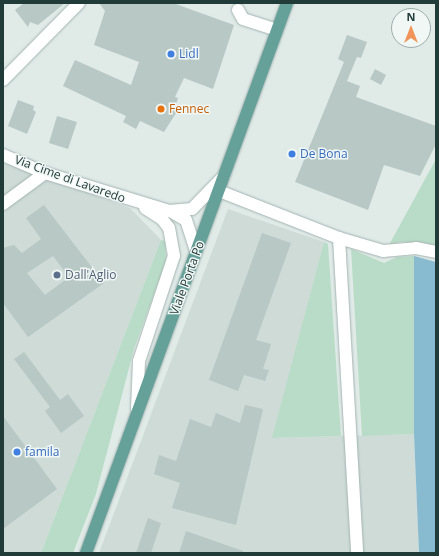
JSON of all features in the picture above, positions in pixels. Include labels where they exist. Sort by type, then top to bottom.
[{"type":"main road","name":"Viale Porta Po","points":[[86,553],[287,3]]},
{"type":"street","points":[[3,80],[79,3]]},
{"type":"street","points":[[238,10],[243,19],[276,30]]},
{"type":"street","name":"Via Cime di Lavaredo","points":[[3,155],[45,173],[138,204],[169,211],[186,220],[196,251]]},
{"type":"street","points":[[3,204],[45,173]]},
{"type":"street","name":"Via Cime di Lavaredo","points":[[169,211],[192,210],[225,175]]},
{"type":"street","points":[[219,192],[339,238],[383,251],[416,248],[436,252]]},
{"type":"street","name":"Via Cime di Lavaredo","points":[[137,415],[139,361],[174,261],[174,247],[169,228],[162,219],[138,204]]},
{"type":"street","points":[[339,238],[357,553]]},
{"type":"shaded area","points":[[3,163],[130,208],[161,240],[41,553],[3,553]]},
{"type":"shaded area","points":[[228,209],[324,242],[273,438],[414,434],[419,553],[99,553]]},
{"type":"green space","points":[[436,159],[436,245],[400,242],[389,245]]},
{"type":"green space","points":[[161,240],[165,241],[166,261],[134,349],[96,494],[73,553],[41,553]]},
{"type":"green space","points":[[324,242],[328,244],[341,436],[272,438]]},
{"type":"green space","points":[[351,249],[384,263],[397,257],[414,256],[414,434],[362,436]]},
{"type":"water","points":[[414,256],[436,262],[436,553],[419,553],[414,434]]},
{"type":"building","points":[[24,3],[65,3],[38,25],[30,22],[28,27],[15,10]]},
{"type":"building","name":"Lidl","points":[[99,3],[173,3],[234,25],[213,89],[184,78],[175,97],[178,98],[175,108],[178,110],[164,132],[140,121],[136,129],[123,122],[126,116],[63,86],[75,60],[131,85],[139,62],[94,45],[105,11]]},
{"type":"building","points":[[347,35],[367,42],[361,58],[357,57],[347,81],[360,86],[356,97],[436,126],[436,144],[420,176],[384,165],[368,210],[295,182],[344,62],[338,59]]},
{"type":"building","points":[[375,69],[386,75],[381,85],[370,79]]},
{"type":"building","points":[[18,100],[34,106],[33,110],[36,112],[27,134],[8,126]]},
{"type":"building","points":[[57,116],[77,122],[68,149],[49,143]]},
{"type":"building","points":[[44,205],[104,283],[28,337],[3,303],[3,248],[14,245],[22,253],[41,239],[26,218]],"holes":[[[53,256],[69,277],[45,295],[27,273]]]},
{"type":"building","points":[[262,233],[291,243],[256,340],[271,344],[263,369],[269,370],[265,381],[244,375],[238,391],[209,380]]},
{"type":"building","points":[[24,352],[60,400],[68,394],[84,416],[61,433],[45,411],[50,407],[14,359]]},
{"type":"building","points":[[245,405],[263,409],[236,525],[172,508],[180,483],[154,474],[159,455],[176,461],[190,419],[211,427],[216,413],[240,423]]},
{"type":"building","name":"famila","points":[[3,416],[57,489],[3,529]]},
{"type":"building","points":[[148,518],[161,523],[151,553],[136,553]]},
{"type":"building","points":[[186,531],[243,551],[243,553],[179,553]]},
{"type":"place","name":"Lidl","points":[[171,54]]},
{"type":"place","name":"Fennec","points":[[161,109]]},
{"type":"place","name":"De Bona","points":[[292,154]]},
{"type":"place","name":"Dall'Aglio","points":[[57,275]]},
{"type":"place","name":"famila","points":[[17,452]]}]
